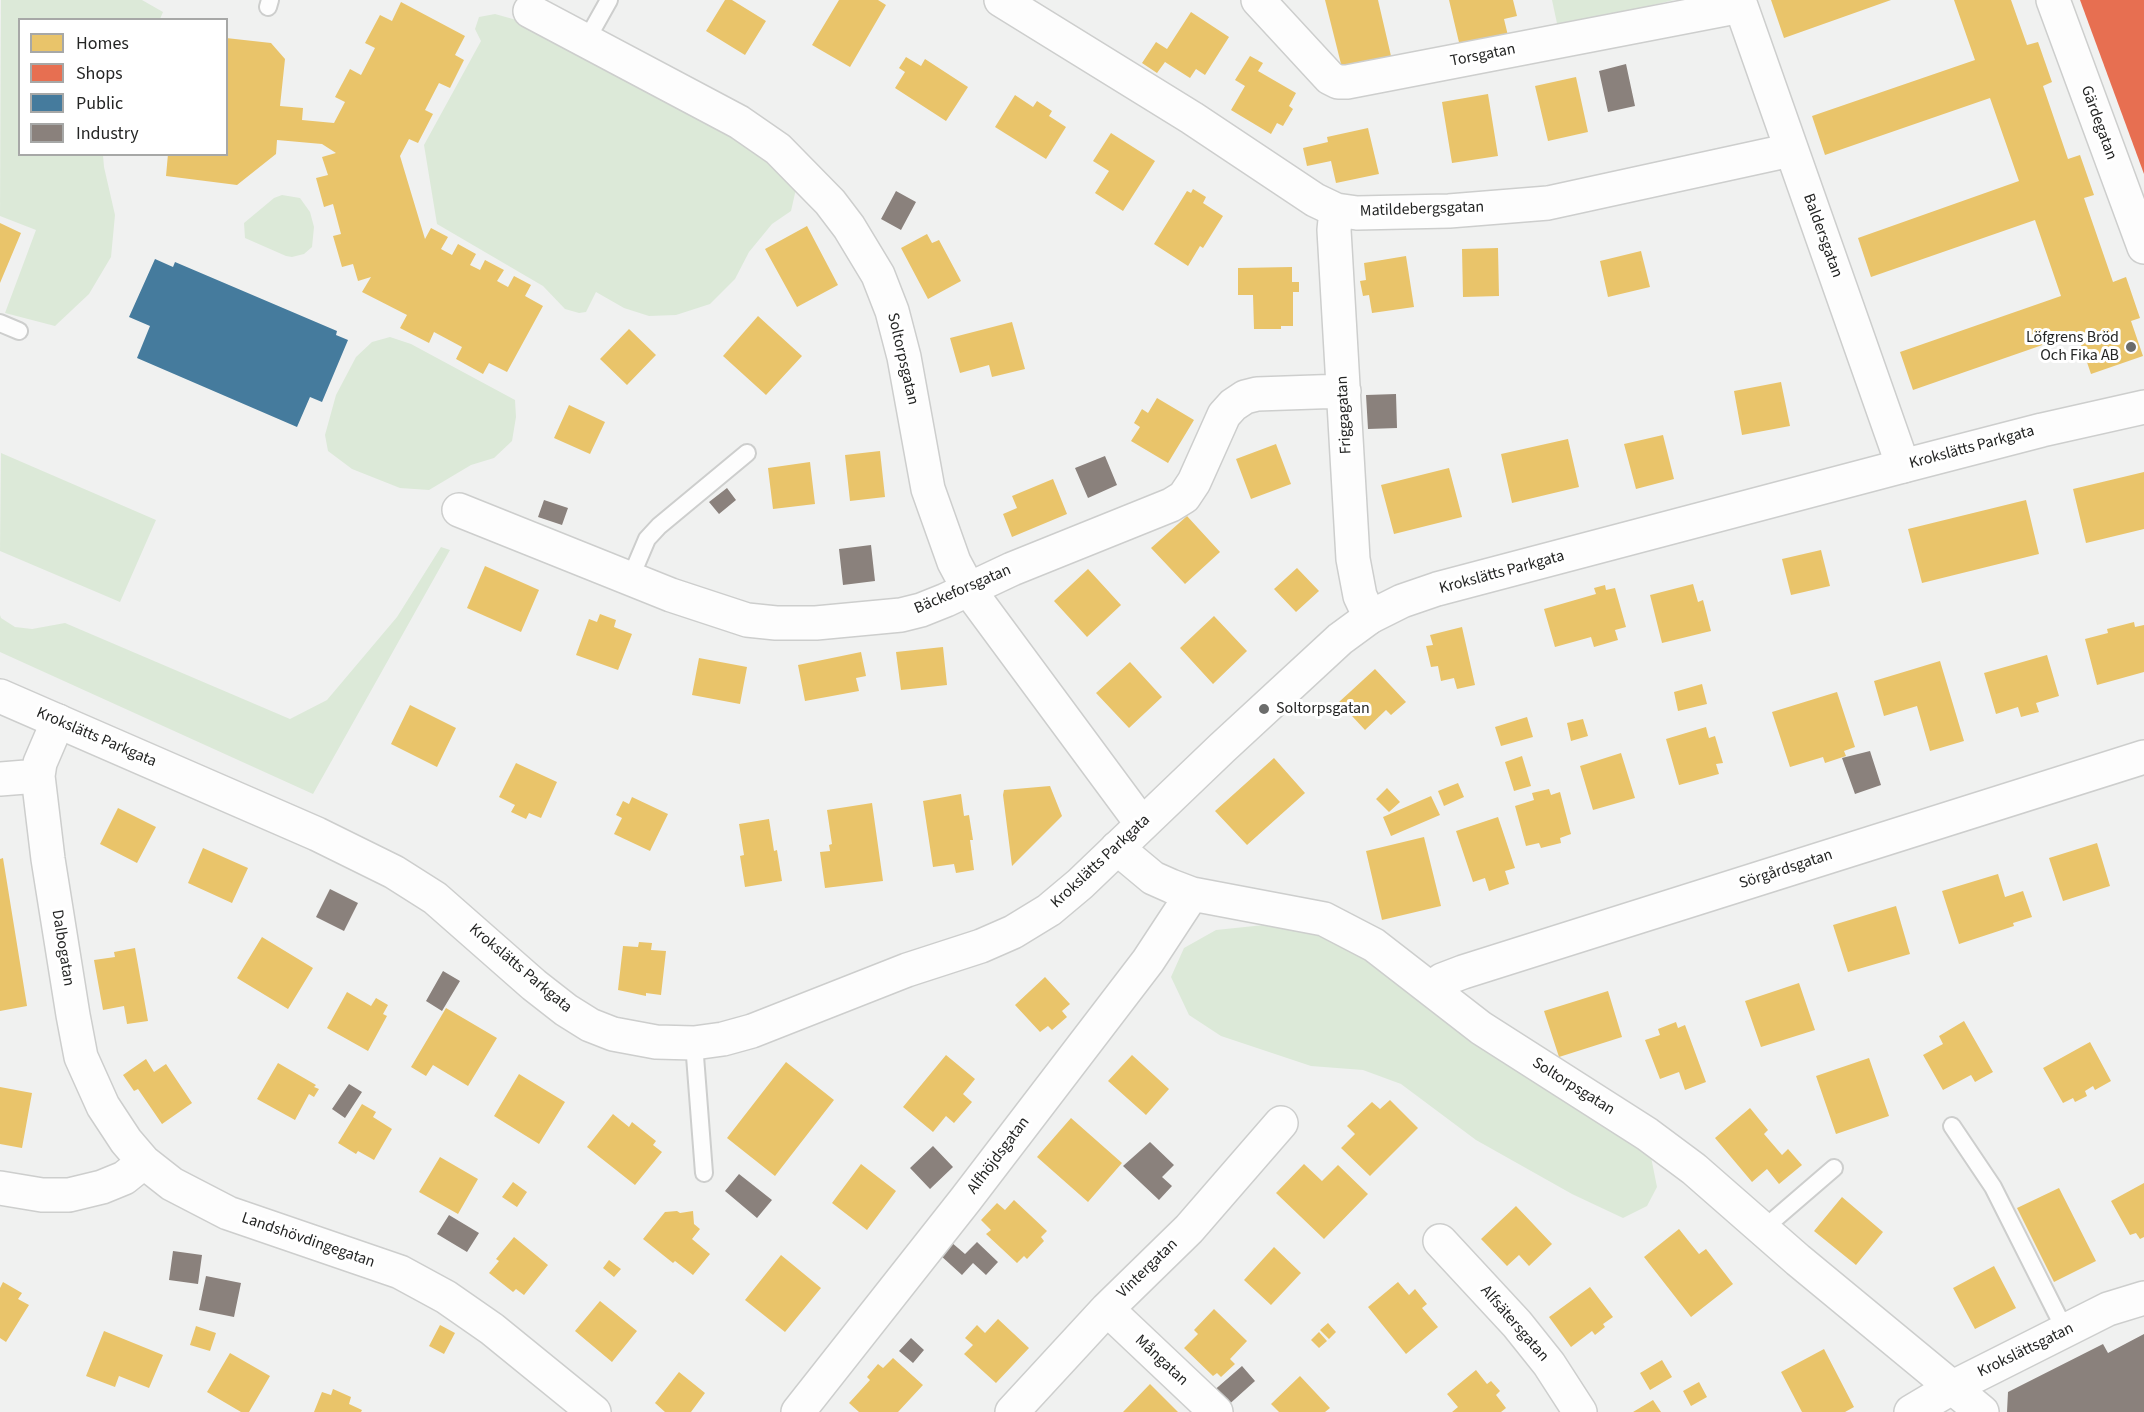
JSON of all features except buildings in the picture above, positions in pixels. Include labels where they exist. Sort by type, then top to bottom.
[{"type":"street","name":"Matildebergsgatan","points":[[1001,0],[1192,118],[1315,200],[1336,210],[1357,213],[1449,211],[1548,203],[1791,150]]},
{"type":"street","name":"Torsgatan","points":[[1258,0],[1330,78],[1338,82],[1741,6]]},
{"type":"street","name":"Gärdegatan","points":[[2053,0],[2144,247]]},
{"type":"street","name":"Baldersgatan","points":[[1741,6],[1903,466]]},
{"type":"street","name":"Soltorpsgatan","points":[[530,11],[739,122],[778,149],[830,202],[849,227],[878,275],[892,311],[904,357],[928,489],[954,562],[969,590],[1142,824]]},
{"type":"street","name":"Friggagatan","points":[[1336,210],[1334,230],[1353,559],[1360,596],[1370,617]]},
{"type":"street","name":"Bäckeforsgatan","points":[[459,510],[630,579],[727,615],[747,620],[816,623],[901,615],[921,610],[969,590],[1012,568],[1171,505],[1184,497],[1194,482],[1224,415],[1245,397],[1257,394],[1344,391]]},
{"type":"street","name":"Krokslätts Parkgata","points":[[0,696],[317,834],[394,872],[435,898],[534,985],[590,1025],[613,1034],[656,1042],[694,1043],[723,1039],[752,1030],[907,969],[981,946],[1013,932],[1049,910],[1341,639],[1370,617],[1402,601],[1437,589],[1903,466],[2042,430],[2144,407]]},
{"type":"street","name":"Dalbogatan","points":[[58,721],[40,763],[38,776],[48,859],[81,1057],[103,1106],[126,1141],[144,1162]]},
{"type":"street","name":"Sörgårdsgatan","points":[[1431,989],[1442,980],[1463,972],[2144,757]]},
{"type":"street","points":[[0,779],[38,776]]},
{"type":"street","name":"Soltorpsgatan","points":[[1117,848],[1152,878],[1192,894],[1324,919],[1374,945],[1481,1028],[1647,1134],[1694,1170],[1762,1230],[1982,1412]]},
{"type":"street","name":"Alfhöjdsgatan","points":[[798,1412],[966,1199],[1148,961],[1192,894]]},
{"type":"street","name":"Vintergatan","points":[[1012,1412],[1107,1310],[1190,1228],[1281,1123]]},
{"type":"street","points":[[0,1188],[42,1195],[69,1195],[102,1187],[124,1178],[144,1162]]},
{"type":"street","name":"Landshövdingegatan","points":[[144,1162],[172,1184],[228,1213],[400,1272],[446,1297],[492,1329],[594,1412]]},
{"type":"street","name":"Alfsätersgatan","points":[[1440,1241],[1517,1324],[1549,1364],[1580,1412]]},
{"type":"street","name":"Krokslättsgatan","points":[[1911,1412],[1953,1387],[2108,1310],[2144,1298]]},
{"type":"street","name":"Mångatan","points":[[1107,1310],[1216,1412]]},
{"type":"lane","points":[[586,40],[609,0]]},
{"type":"lane","points":[[0,323],[19,331]]},
{"type":"lane","points":[[630,579],[647,539],[659,526],[747,453]]},
{"type":"lane","points":[[694,1043],[704,1173]]},
{"type":"lane","points":[[1953,1126],[1993,1187],[2066,1332]]},
{"type":"lane","points":[[1762,1230],[1834,1167]]},
{"type":"green space","points":[[1,0],[142,0],[163,12],[160,18],[18,18],[18,156],[103,156],[115,215],[111,257],[89,294],[55,326],[5,313],[36,230],[0,216]]},
{"type":"green space","points":[[1552,0],[1674,0],[1558,28]]},
{"type":"green space","points":[[495,14],[520,21],[757,148],[796,189],[791,211],[772,224],[749,252],[735,279],[710,304],[676,315],[649,316],[624,308],[596,292],[586,312],[579,313],[565,309],[543,286],[437,224],[424,145],[481,41],[475,29],[479,17]]},
{"type":"green space","points":[[282,195],[300,198],[310,212],[314,227],[312,247],[304,254],[286,256],[245,238],[244,223],[274,198]]},
{"type":"green space","points":[[390,337],[411,344],[515,400],[516,417],[512,441],[494,458],[471,465],[429,490],[400,488],[352,469],[328,451],[325,435],[336,395],[356,357],[372,342]]},
{"type":"green space","points":[[1,453],[156,520],[120,602],[0,551]]},
{"type":"green space","points":[[441,547],[450,550],[313,794],[0,652],[0,615],[15,627],[32,629],[65,623],[290,719],[327,700],[397,617]]},
{"type":"green space","points":[[1264,925],[1302,928],[1374,962],[1651,1157],[1657,1187],[1647,1206],[1623,1218],[1572,1194],[1476,1140],[1401,1084],[1363,1070],[1311,1066],[1221,1036],[1189,1015],[1171,977],[1184,948],[1216,930]]},
{"type":"place","name":"Löfgrens Bröd Och Fika AB","points":[[2131,347]]},
{"type":"place","name":"Soltorpsgatan","points":[[1264,709]]}]
